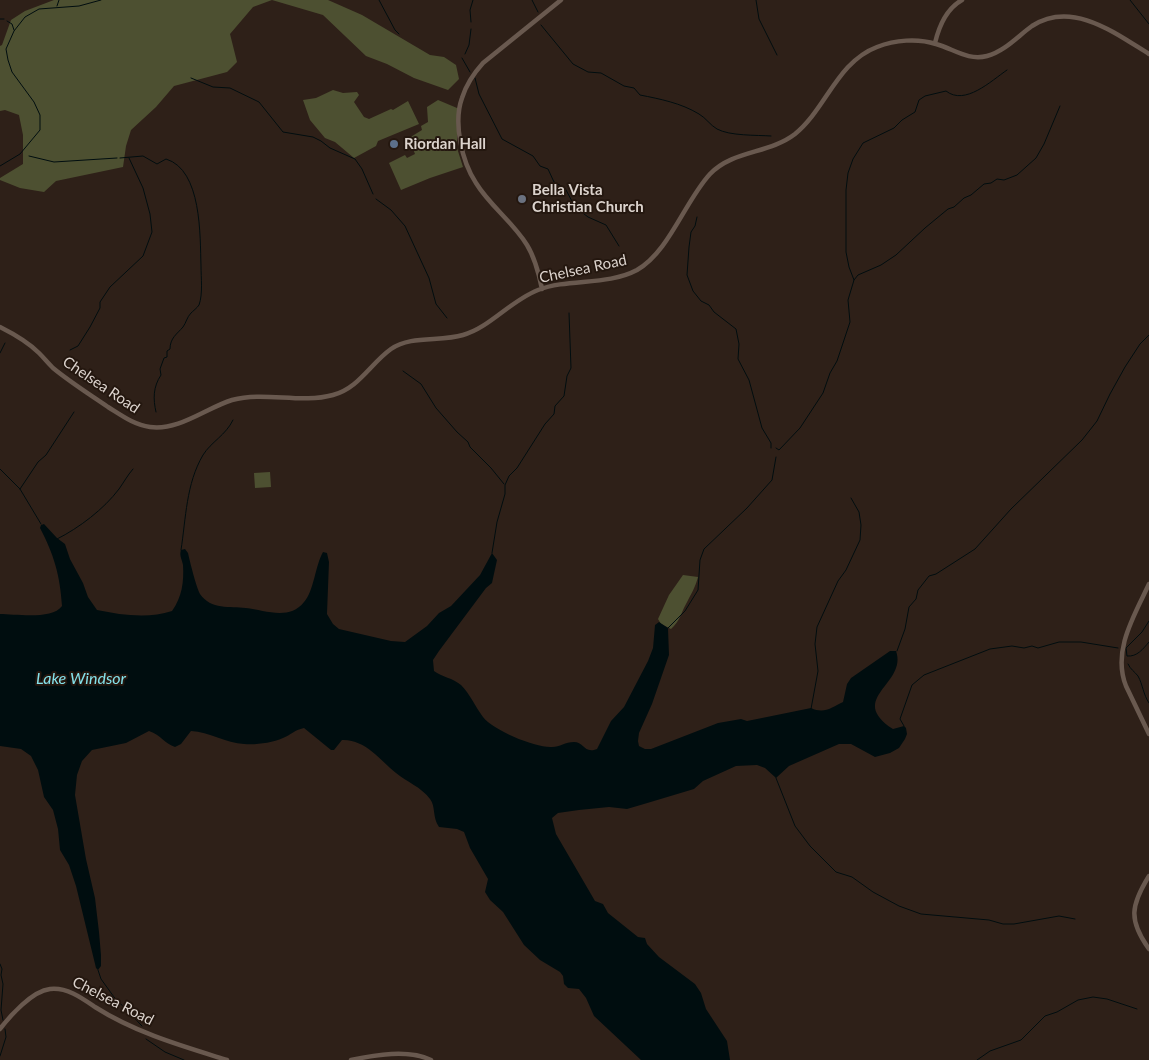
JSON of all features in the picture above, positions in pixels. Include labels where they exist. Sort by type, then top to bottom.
[{"type":"street","points":[[542,289],[537,268],[528,246],[476,183],[468,168],[463,156],[459,115],[461,100],[467,86],[483,63],[561,0]]},
{"type":"street","points":[[935,43],[942,21],[950,9],[962,0]]},
{"type":"street","name":"Chelsea Road","points":[[0,327],[29,344],[50,365],[78,387],[141,426],[161,428],[179,423],[231,401],[252,396],[302,399],[333,395],[345,391],[390,350],[398,346],[418,340],[462,336],[472,332],[514,302],[542,289],[616,277],[635,271],[657,252],[712,172],[735,156],[775,144],[794,134],[803,126],[845,69],[866,51],[886,43],[911,40],[935,43],[961,55],[980,58],[1000,50],[1038,23],[1053,17],[1077,16],[1104,26],[1149,54]]},
{"type":"street","points":[[1149,584],[1132,620],[1122,650],[1121,661],[1123,679],[1149,734]]},
{"type":"street","points":[[1149,876],[1136,898],[1133,914],[1142,940],[1149,949]]},
{"type":"street","name":"Chelsea Road","points":[[0,1029],[6,1021],[39,991],[53,988],[65,990],[76,995],[114,1019],[133,1028],[187,1048],[227,1060]]},
{"type":"street","points":[[351,1060],[387,1055],[431,1060]]},
{"type":"green space","points":[[54,0],[272,0],[253,7],[230,34],[237,62],[227,72],[174,86],[156,107],[131,130],[126,146],[123,167],[56,181],[44,192],[20,188],[0,180],[0,178],[23,164],[23,135],[19,115],[5,110],[0,111],[0,46],[11,20],[25,11]]},
{"type":"green space","points":[[272,0],[328,0],[362,15],[430,55],[444,57],[456,65],[459,79],[448,90],[414,78],[366,56],[323,15]]},
{"type":"green space","points":[[333,90],[343,93],[357,92],[359,95],[354,102],[364,117],[369,119],[391,109],[393,110],[408,101],[419,124],[378,141],[376,146],[354,158],[335,142],[325,138],[310,120],[303,100],[316,98]]},
{"type":"green space","points":[[438,100],[457,108],[457,148],[463,167],[401,190],[389,163],[405,155],[407,158],[415,154],[409,138],[422,130],[421,126],[428,122],[427,107]]},
{"type":"green space","points":[[270,472],[271,487],[255,488],[254,473]]},
{"type":"green space","points":[[683,575],[698,577],[680,617],[671,629],[661,624],[658,619],[669,595]]},
{"type":"water","name":"Lake Windsor","points":[[44,524],[65,544],[88,597],[97,610],[144,616],[172,611],[182,589],[183,565],[180,552],[185,549],[188,553],[200,594],[210,603],[284,613],[298,608],[304,602],[323,552],[327,553],[329,562],[327,614],[333,624],[339,629],[391,641],[405,642],[427,626],[439,613],[451,606],[480,575],[492,553],[497,560],[492,583],[486,588],[433,660],[434,671],[461,685],[488,722],[505,732],[535,745],[552,747],[574,742],[589,750],[597,749],[611,721],[624,707],[648,661],[653,648],[655,625],[659,622],[668,628],[669,655],[652,704],[639,733],[639,746],[645,749],[651,749],[718,723],[741,719],[747,721],[811,708],[824,710],[831,708],[843,702],[847,684],[851,678],[890,651],[896,651],[897,663],[894,673],[876,699],[875,708],[880,718],[893,729],[904,726],[907,734],[899,748],[890,753],[875,757],[851,744],[839,744],[789,766],[776,778],[765,768],[757,765],[736,766],[703,781],[694,789],[627,809],[609,807],[579,810],[558,813],[552,818],[556,834],[595,901],[603,904],[608,913],[638,937],[645,938],[647,944],[659,957],[695,984],[701,993],[706,1009],[727,1041],[730,1060],[641,1060],[594,1016],[586,998],[579,989],[568,988],[564,984],[563,976],[560,972],[540,960],[524,945],[503,912],[490,900],[485,892],[488,879],[470,848],[464,832],[457,829],[439,827],[435,820],[433,805],[430,799],[365,747],[358,743],[342,740],[334,750],[331,750],[304,728],[279,740],[254,744],[231,742],[204,733],[191,731],[181,744],[175,747],[149,731],[126,743],[92,750],[82,761],[77,775],[75,795],[95,898],[101,955],[101,966],[98,970],[76,886],[69,865],[60,850],[58,829],[53,810],[44,797],[38,770],[31,756],[21,749],[0,746],[0,614],[42,615],[57,610],[62,606],[56,566],[40,528]]},
{"type":"waterway","points":[[57,6],[59,0]]},
{"type":"waterway","points":[[0,166],[20,154],[40,130],[40,115],[34,102],[12,72],[8,60],[6,49],[14,31],[25,17],[39,9],[79,6],[101,0]]},
{"type":"waterway","points":[[379,0],[399,34]]},
{"type":"waterway","points":[[471,22],[470,10],[473,0]]},
{"type":"waterway","points":[[532,0],[538,12]]},
{"type":"waterway","points":[[756,0],[759,19],[777,55]]},
{"type":"waterway","points":[[1130,0],[1149,24]]},
{"type":"waterway","points":[[7,21],[12,24],[14,30]]},
{"type":"waterway","points":[[541,25],[573,64],[588,72],[601,73],[624,86],[634,88],[640,95],[685,107],[704,117],[722,131],[743,135],[771,136]]},
{"type":"waterway","points":[[465,54],[469,45],[471,29]]},
{"type":"waterway","points":[[462,58],[470,72]]},
{"type":"waterway","points":[[776,448],[779,450],[800,428],[823,393],[830,373],[837,361],[850,322],[848,300],[854,280],[846,252],[846,190],[848,173],[853,159],[863,143],[894,128],[902,120],[915,112],[919,100],[925,96],[946,91],[953,95],[969,94],[1007,70]]},
{"type":"waterway","points":[[191,78],[213,87],[230,88],[259,102],[283,132],[313,137],[330,148],[355,159],[362,169],[373,194]]},
{"type":"waterway","points":[[475,78],[479,94],[502,139],[533,156],[540,166],[548,169],[554,182],[565,188],[575,207],[588,217],[606,225],[619,246]]},
{"type":"waterway","points":[[854,280],[858,275],[881,265],[896,255],[948,209],[954,207],[984,184],[1017,175],[1036,158],[1060,106]]},
{"type":"waterway","points":[[29,156],[54,162],[117,158]]},
{"type":"waterway","points":[[120,158],[143,156],[157,164],[166,159],[178,166],[187,176],[197,205],[200,238],[200,301],[199,305],[176,334],[170,349],[167,351],[167,357],[164,358],[160,369],[161,375],[154,393],[156,412]]},
{"type":"waterway","points":[[70,350],[78,346],[100,308],[100,302],[110,287],[143,256],[152,232],[150,214],[143,188],[129,158]]},
{"type":"waterway","points":[[376,199],[391,210],[405,226],[429,278],[436,304],[447,318]]},
{"type":"waterway","points":[[697,217],[691,232],[687,275],[693,291],[701,301],[709,305],[714,312],[736,329],[739,344],[738,359],[749,380],[762,428],[771,443],[771,448]]},
{"type":"waterway","points":[[492,553],[497,522],[505,494],[505,485],[509,476],[517,468],[545,424],[554,414],[555,406],[564,396],[567,376],[571,368],[569,313]]},
{"type":"waterway","points":[[897,651],[905,629],[909,607],[916,599],[918,590],[929,576],[936,574],[975,549],[1011,509],[1082,440],[1097,421],[1125,367],[1140,344],[1149,335]]},
{"type":"waterway","points":[[0,353],[5,343]]},
{"type":"waterway","points":[[403,371],[421,384],[436,408],[504,484]]},
{"type":"waterway","points":[[20,489],[38,462],[46,455],[74,412]]},
{"type":"waterway","points":[[181,550],[190,489],[197,466],[206,450],[233,420]]},
{"type":"waterway","points":[[668,628],[685,611],[698,590],[700,560],[704,549],[747,508],[772,480],[776,457]]},
{"type":"waterway","points":[[0,469],[20,489],[41,524]]},
{"type":"waterway","points":[[57,539],[99,511],[119,489],[133,469]]},
{"type":"waterway","points":[[811,709],[818,671],[815,644],[817,627],[838,581],[846,570],[860,540],[861,525],[859,512],[851,498]]},
{"type":"waterway","points":[[1149,621],[1142,632],[1126,648],[1127,656],[1137,654],[1149,642]]},
{"type":"waterway","points":[[904,726],[900,719],[912,685],[924,675],[990,649],[1012,646],[1024,648],[1032,646],[1038,648],[1059,642],[1081,642],[1118,648]]},
{"type":"waterway","points":[[1128,664],[1138,676],[1149,703]]},
{"type":"waterway","points":[[776,778],[795,826],[810,846],[836,872],[852,877],[873,892],[899,906],[921,914],[989,920],[1003,924],[1014,924],[1059,916],[1075,919]]},
{"type":"waterway","points":[[0,964],[3,984],[1,1010],[3,1020]]},
{"type":"waterway","points":[[98,970],[101,979],[114,997],[142,1026]]},
{"type":"waterway","points":[[977,1060],[990,1051],[1021,1040],[1045,1016],[1057,1012],[1078,1000],[1093,997],[1107,999],[1137,1009]]},
{"type":"waterway","points":[[0,1056],[6,1037],[5,1029]]},
{"type":"waterway","points":[[146,1039],[165,1052],[184,1060]]},
{"type":"place","name":"Riordan Hall","points":[[394,144]]},
{"type":"place","name":"Bella Vista Christian Church","points":[[522,199]]}]
